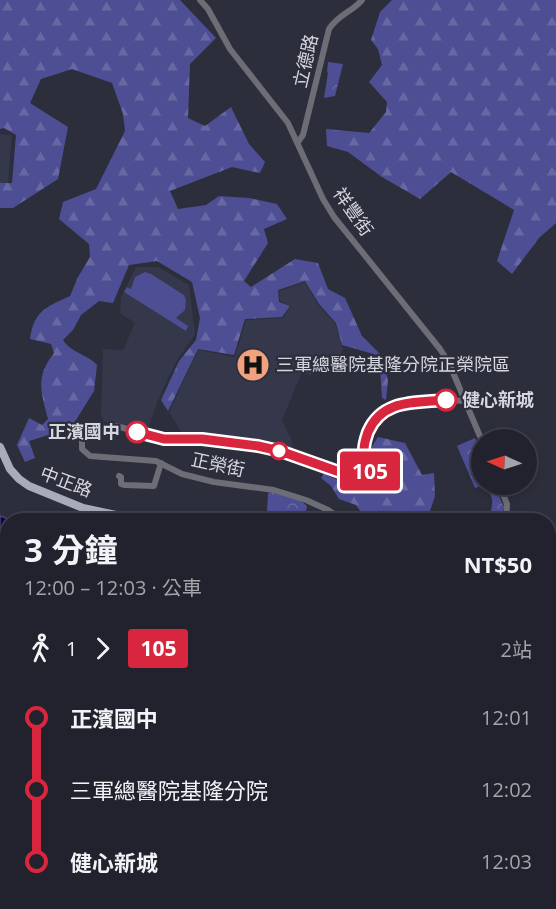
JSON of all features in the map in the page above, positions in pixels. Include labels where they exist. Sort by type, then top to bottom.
[{"type":"main road","name":"中正路","points":[[0,447],[10,469],[29,486],[83,508],[107,513]]},
{"type":"street","name":"祥豐街","points":[[200,0],[208,9],[230,49],[288,123],[323,199],[354,242],[440,349],[449,363],[477,429]]},
{"type":"street","name":"立德路","points":[[298,142],[303,135],[329,28],[339,17],[362,0]]},
{"type":"street","name":"正榮街","points":[[332,513],[274,490],[213,482],[182,474],[160,463],[112,456],[90,456],[82,448],[82,440],[88,434],[102,428],[116,426],[164,439],[202,439],[258,446],[280,451],[362,480],[370,473],[364,451],[365,440],[375,419],[383,411],[400,405],[465,400]]},
{"type":"street","points":[[119,476],[121,484],[124,485],[154,486],[160,463]]},
{"type":"street","points":[[503,495],[510,513]]},
{"type":"street","points":[[506,513],[507,504]]},
{"type":"shaded area","points":[[0,134],[12,135],[8,184],[0,183]]},
{"type":"shaded area","name":"正濱國中","points":[[136,267],[158,267],[189,285],[195,334],[176,362],[158,400],[147,432],[103,421],[101,415],[103,349],[123,350],[135,323],[120,313],[121,297]]},
{"type":"shaded area","name":"三軍總醫院基隆分院正榮院區","points":[[305,282],[318,305],[335,323],[343,349],[336,368],[317,361],[311,375],[302,372],[282,420],[292,441],[294,453],[258,443],[183,435],[169,412],[198,350],[235,357],[246,320],[283,318],[291,306],[280,301],[279,291]]},
{"type":"green space","points":[[0,0],[180,0],[216,38],[190,64],[188,118],[205,126],[231,107],[249,144],[265,162],[260,173],[232,167],[170,191],[178,209],[206,205],[219,196],[249,198],[277,204],[287,219],[264,229],[268,243],[244,281],[251,287],[295,259],[318,263],[328,289],[345,298],[362,336],[380,354],[388,380],[386,400],[382,398],[377,355],[342,345],[336,323],[319,304],[305,281],[278,290],[279,302],[290,306],[282,317],[245,319],[234,355],[198,349],[168,411],[161,400],[179,361],[196,340],[200,318],[192,282],[157,261],[129,265],[113,303],[99,301],[81,315],[73,330],[63,340],[70,348],[97,365],[94,391],[71,428],[29,441],[35,458],[25,462],[17,445],[29,418],[42,425],[48,419],[41,385],[44,370],[54,353],[51,344],[30,339],[32,329],[43,311],[70,296],[90,257],[89,244],[59,219],[63,202],[96,189],[125,131],[123,114],[112,83],[72,69],[41,79],[30,103],[68,127],[58,179],[13,208],[0,208],[0,183],[12,183],[16,135],[4,128],[0,129]]},
{"type":"green space","points":[[392,0],[556,0],[556,223],[539,238],[512,274],[497,261],[514,210],[451,172],[420,199],[382,177],[348,152],[327,146],[326,129],[369,133],[386,112],[387,102],[369,82],[382,65],[378,49],[371,40],[380,12]]},
{"type":"green space","points":[[328,62],[343,64],[335,96],[324,98],[328,73]]},
{"type":"green space","points":[[145,272],[184,295],[185,310],[176,318],[188,326],[186,331],[124,292],[127,287],[131,289],[135,277]]},
{"type":"green space","points":[[378,437],[405,443],[422,475],[434,473],[435,496],[429,513],[362,513],[356,505],[339,499],[331,486],[321,478],[324,474],[357,488],[371,483],[378,469],[369,451]]},
{"type":"green space","points":[[471,440],[471,479],[457,446]]},
{"type":"green space","points":[[274,492],[299,499],[307,506],[306,513],[267,513],[268,493]]},
{"type":"green space","points":[[491,495],[499,495],[504,507],[502,513],[490,513]]},
{"type":"bus line","name":"105","points":[[137,432],[164,439],[202,439],[258,446],[280,451],[362,480],[370,473],[364,451],[365,440],[377,416],[392,406],[446,400]]},
{"type":"place","name":"三軍總醫院基隆分院正榮院區","points":[[253,365]]},
{"type":"place","name":"健心新城","points":[[446,400]]},
{"type":"place","name":"正濱國中","points":[[137,432]]}]
